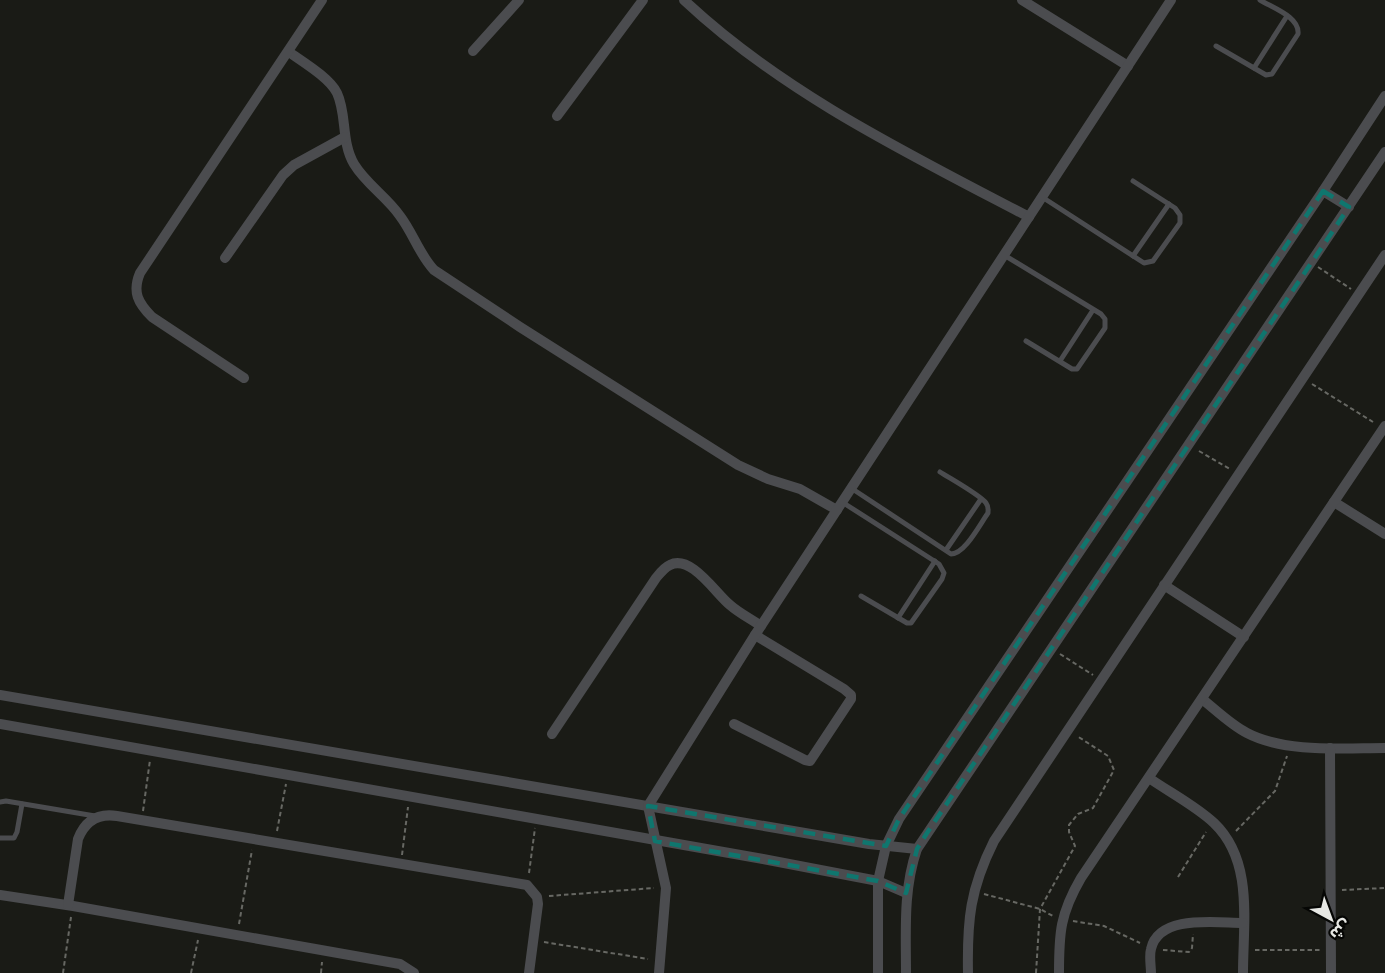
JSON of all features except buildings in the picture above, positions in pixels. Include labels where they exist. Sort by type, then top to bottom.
[{"type":"street","points":[[244,378],[152,317],[136,296],[136,284],[140,273],[322,0]]},
{"type":"street","points":[[473,51],[519,0]]},
{"type":"street","points":[[557,116],[643,0]]},
{"type":"street","points":[[684,0],[732,42],[825,106],[1029,217]]},
{"type":"street","points":[[1022,0],[1128,66]]},
{"type":"street","points":[[659,973],[666,888],[648,806],[851,488],[1171,0]]},
{"type":"street","points":[[289,52],[337,92],[345,137],[354,164],[399,215],[426,261],[434,270],[738,465],[840,506]]},
{"type":"street","points":[[878,973],[878,881],[886,846],[899,819],[1385,96]]},
{"type":"street","points":[[225,258],[273,187],[284,175],[301,161],[345,137]]},
{"type":"street","points":[[906,973],[906,893],[917,849],[1385,152]]},
{"type":"street","points":[[1323,191],[1349,207]]},
{"type":"street","points":[[968,973],[968,924],[973,891],[981,865],[994,841],[1385,255]]},
{"type":"street","points":[[1059,973],[1058,943],[1069,898],[1384,427]]},
{"type":"street","points":[[1334,502],[1385,534]]},
{"type":"street","points":[[552,734],[656,578],[670,565],[682,564],[689,567],[710,583],[729,605],[762,626]]},
{"type":"street","points":[[1164,585],[1244,637]]},
{"type":"street","points":[[734,724],[810,761],[851,699],[851,695],[844,689],[755,636]]},
{"type":"street","points":[[0,695],[886,846],[917,849]]},
{"type":"street","points":[[1202,699],[1246,733],[1268,741],[1329,748],[1385,748]]},
{"type":"street","points":[[0,724],[763,859],[878,881],[906,893]]},
{"type":"street","points":[[1329,748],[1331,973]]},
{"type":"street","points":[[1149,778],[1213,822],[1228,840],[1239,861],[1243,884],[1243,973]]},
{"type":"street","points":[[70,906],[78,839],[82,829],[88,822],[107,815],[142,820],[520,882],[527,885],[537,897],[538,904],[529,973]]},
{"type":"street","points":[[0,896],[70,906],[400,964],[414,973]]},
{"type":"street","points":[[1151,973],[1151,949],[1158,935],[1170,926],[1195,923],[1243,923]]},
{"type":"lane","points":[[1216,46],[1266,75],[1274,72],[1298,34],[1296,23],[1260,0]]},
{"type":"lane","points":[[1254,68],[1287,16]]},
{"type":"lane","points":[[1042,197],[1143,263],[1153,261],[1180,223],[1178,211],[1133,181]]},
{"type":"lane","points":[[1133,256],[1169,204]]},
{"type":"lane","points":[[1004,255],[1103,316],[1106,323],[1079,368],[1075,369],[1026,341]]},
{"type":"lane","points":[[1060,361],[1093,310]]},
{"type":"lane","points":[[851,488],[954,555],[960,552],[988,513],[987,504],[940,472]]},
{"type":"lane","points":[[946,550],[981,499]]},
{"type":"lane","points":[[840,506],[935,561],[943,569],[942,579],[913,622],[907,623],[861,596]]},
{"type":"lane","points":[[898,618],[935,561]]},
{"type":"lane","points":[[0,802],[97,817]]},
{"type":"lane","points":[[0,838],[14,838],[22,804]]},
{"type":"path","points":[[1311,262],[1359,294]]},
{"type":"path","points":[[1302,379],[1384,427]]},
{"type":"path","points":[[1188,445],[1238,474]]},
{"type":"path","points":[[1051,649],[1101,680]]},
{"type":"path","points":[[1036,973],[1040,909],[1074,846],[1069,825],[1078,814],[1093,808],[1114,770],[1108,756],[1067,730]]},
{"type":"path","points":[[1228,840],[1275,791],[1290,745]]},
{"type":"path","points":[[142,820],[152,751]]},
{"type":"path","points":[[275,842],[287,775]]},
{"type":"path","points":[[400,863],[409,797]]},
{"type":"path","points":[[527,885],[536,819]]},
{"type":"path","points":[[1178,877],[1213,822]]},
{"type":"path","points":[[237,935],[255,839]]},
{"type":"path","points":[[537,897],[666,888]]},
{"type":"path","points":[[1330,890],[1385,888]]},
{"type":"path","points":[[973,891],[1040,909],[1062,920],[1104,926],[1151,949],[1189,952],[1192,948],[1195,923]]},
{"type":"path","points":[[63,973],[70,906]]},
{"type":"path","points":[[191,973],[201,929]]},
{"type":"path","points":[[533,940],[660,961]]},
{"type":"path","points":[[1243,950],[1330,950]]},
{"type":"highlighted area","points":[[1323,191],[1349,207],[927,833],[917,849],[906,893],[878,881],[655,841],[648,806],[886,846],[899,819]]}]
